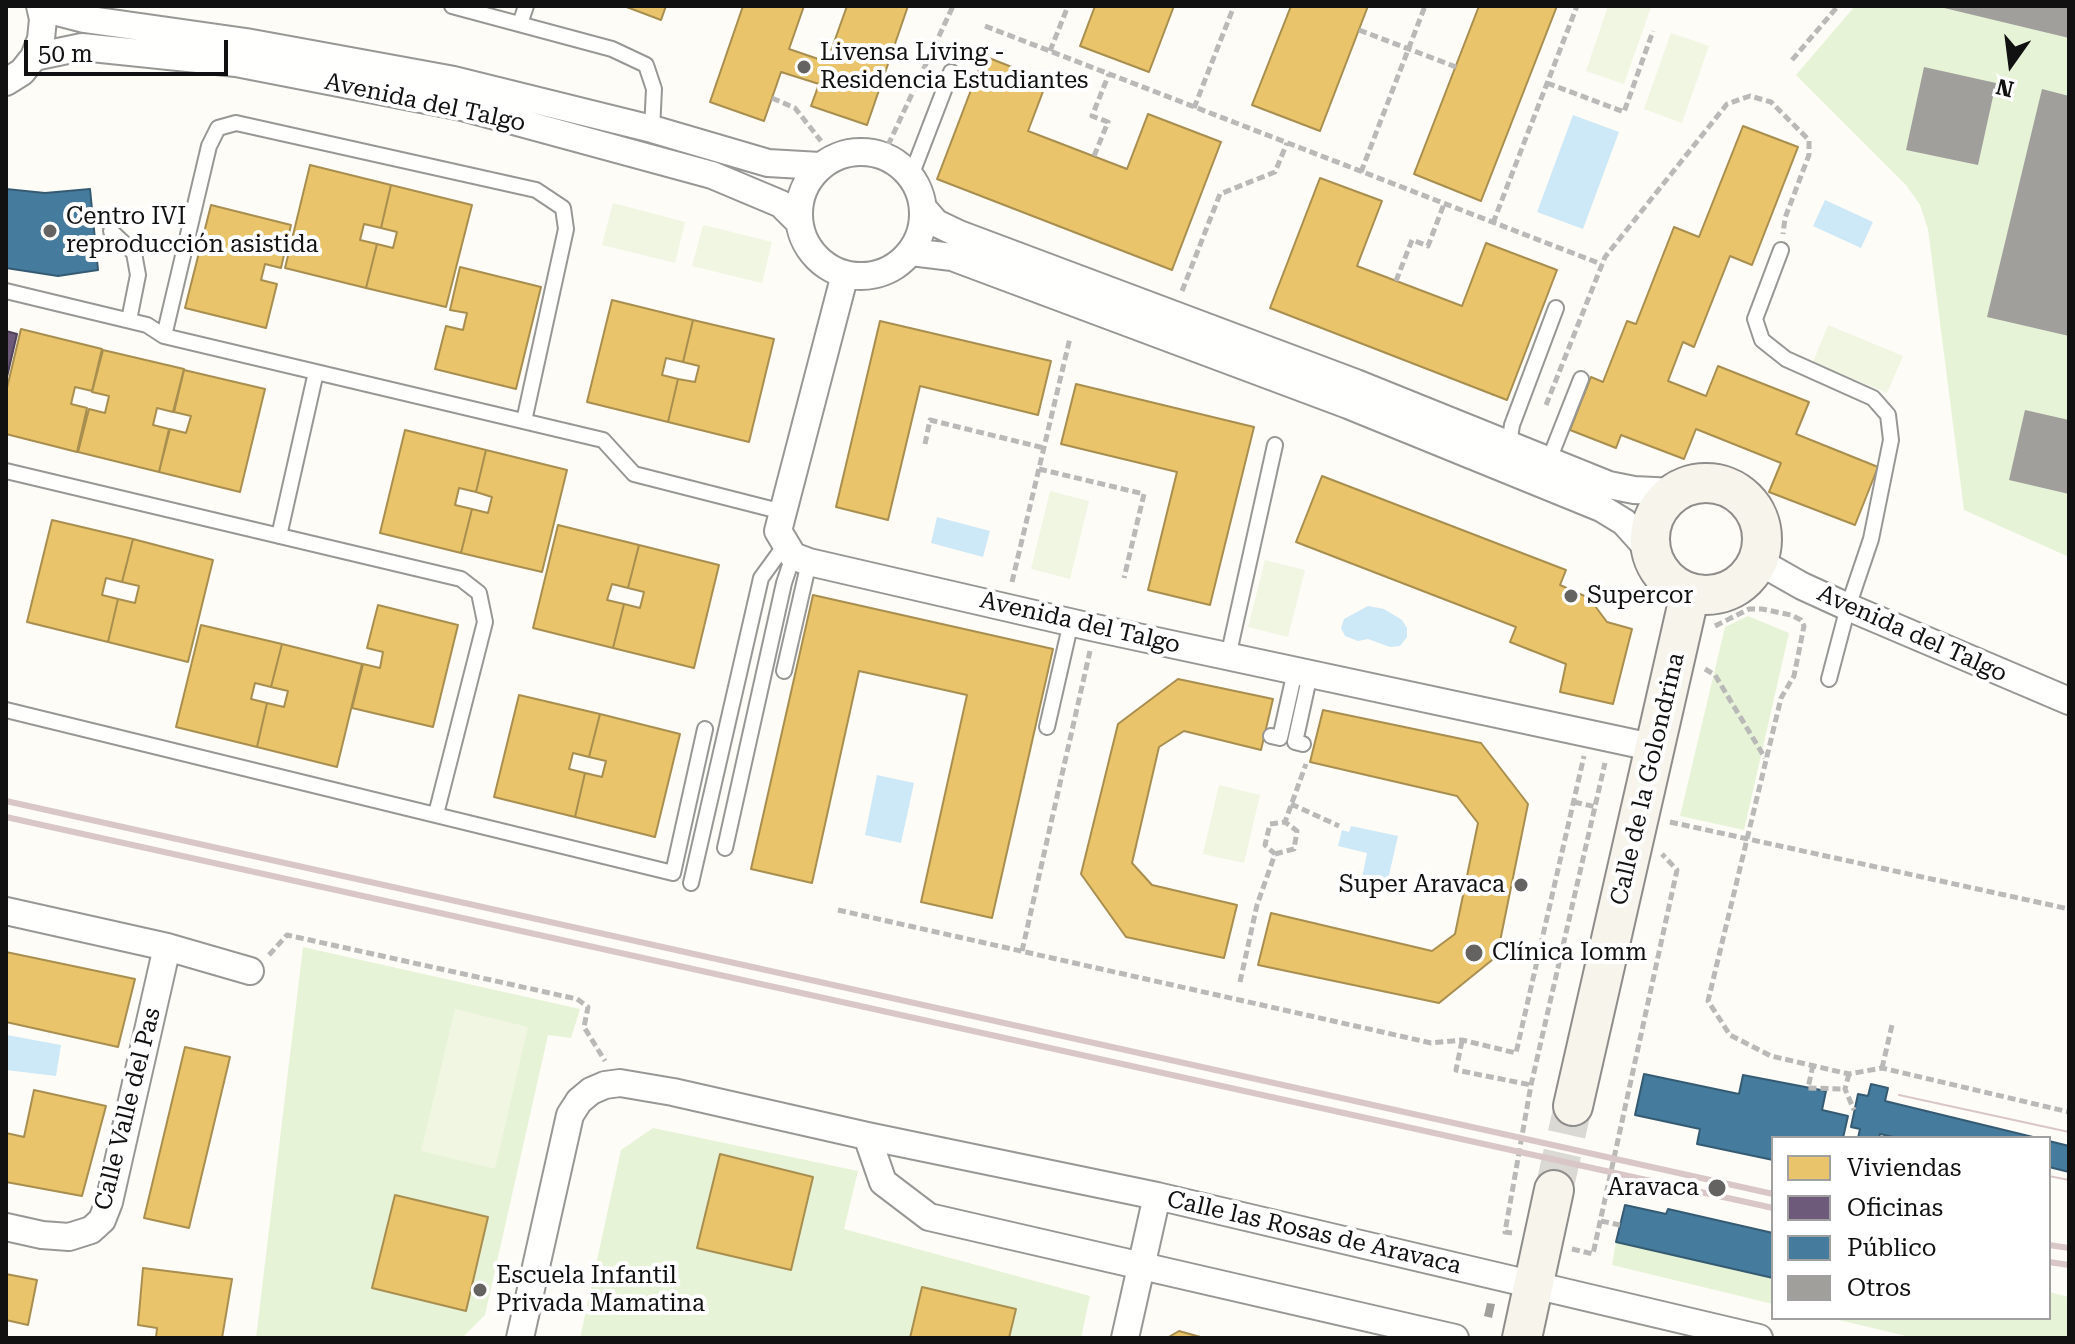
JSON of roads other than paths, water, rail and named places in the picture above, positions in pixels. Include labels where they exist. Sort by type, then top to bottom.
[{"type":"street","points":[[6,82],[22,72],[34,57],[41,39],[43,19],[40,6]]},
{"type":"street","name":"Avenida del Talgo","points":[[47,6],[84,19],[246,42],[454,80],[652,129],[768,163],[820,166]]},
{"type":"street","name":"Avenida del Talgo","points":[[34,57],[82,47],[236,63],[462,107],[712,175],[781,204],[799,222]]},
{"type":"street","points":[[866,151],[898,163],[911,176],[920,191],[923,224],[911,252],[898,265],[881,273],[863,276],[845,274],[828,267],[814,255],[804,239],[799,222],[800,201],[807,182],[820,166],[834,157],[866,151]]},
{"type":"street","points":[[923,208],[936,223],[959,234],[1356,383],[1609,485],[1675,492]]},
{"type":"street","points":[[911,252],[952,257],[1384,419],[1601,508],[1624,522],[1652,553]]},
{"type":"street","points":[[795,554],[778,531],[845,274]]},
{"type":"street","points":[[1712,483],[1731,488],[1747,499],[1758,515],[1763,534],[1758,561],[1743,581],[1729,590],[1713,594],[1690,593],[1668,580],[1658,567],[1652,553],[1650,535],[1662,503],[1675,492],[1693,484],[1712,483]]},
{"type":"street","name":"Avenida del Talgo","points":[[795,554],[1071,622],[1656,748]]},
{"type":"street","name":"Avenida del Talgo","points":[[1758,561],[1848,607],[2069,701]]},
{"type":"street","name":"Calle de la Golondrina","points":[[1573,1106],[1690,593]]},
{"type":"street","points":[[6,911],[167,947],[250,971]]},
{"type":"street","name":"Calle Valle del Pas","points":[[6,1227],[69,1237],[91,1230],[102,1220],[109,1202],[167,947]]},
{"type":"street","name":"Calle las Rosas de Aravaca","points":[[520,1338],[570,1115],[579,1101],[591,1091],[620,1083],[1157,1196],[1759,1338]]},
{"type":"street","points":[[867,1136],[883,1182],[929,1217],[1455,1338]]},
{"type":"street","points":[[1522,1338],[1554,1190]]},
{"type":"street","points":[[1125,1338],[1157,1196]]},
{"type":"lane","points":[[452,6],[612,49],[646,65],[654,89],[652,129]]},
{"type":"lane","points":[[520,24],[526,6]]},
{"type":"lane","points":[[911,176],[951,72]]},
{"type":"lane","points":[[164,336],[209,146],[218,128],[236,123],[536,190],[563,208],[566,229],[524,421]]},
{"type":"lane","points":[[111,231],[134,253],[138,275],[129,320]]},
{"type":"lane","points":[[1781,250],[1755,319],[1762,340],[1786,359],[1873,398],[1888,415],[1891,440],[1871,539],[1848,607],[1829,679]]},
{"type":"lane","points":[[6,291],[147,325],[164,336],[603,440],[634,474],[783,512]]},
{"type":"lane","points":[[1556,308],[1512,425],[1529,451],[1581,379]]},
{"type":"lane","points":[[279,536],[316,372]]},
{"type":"lane","points":[[1228,657],[1275,445]]},
{"type":"lane","points":[[6,471],[461,579],[479,593],[485,622],[436,814]]},
{"type":"lane","points":[[784,671],[795,554]]},
{"type":"lane","points":[[725,848],[784,583],[795,554]]},
{"type":"lane","points":[[691,883],[761,578],[795,554]]},
{"type":"lane","points":[[1047,727],[1071,622]]},
{"type":"lane","points":[[1271,736],[1280,738],[1303,672]]},
{"type":"lane","points":[[1303,672],[1295,742],[1303,744]]},
{"type":"lane","points":[[6,710],[673,873],[705,729]]},
{"type":"water","points":[[1573,115],[1619,132],[1583,229],[1537,212]]},
{"type":"water","points":[[1825,200],[1873,222],[1861,248],[1813,226]]},
{"type":"water","points":[[937,517],[990,531],[983,557],[931,543]]},
{"type":"water","points":[[1368,606],[1384,609],[1402,620],[1407,628],[1407,637],[1400,646],[1390,647],[1368,639],[1358,641],[1345,636],[1341,628],[1344,619]]},
{"type":"water","points":[[877,775],[914,783],[901,843],[865,835]]},
{"type":"water","points":[[1351,826],[1398,836],[1386,888],[1361,883],[1367,853],[1338,846],[1342,830],[1349,832]]},
{"type":"water","points":[[7,1035],[61,1045],[56,1076],[6,1070]]},
{"type":"tunnel","points":[[1554,1190],[1573,1106]]},
{"type":"tram line","points":[[1899,1095],[2069,1132]]},
{"type":"tram line","points":[[2051,1176],[2069,1180]]},
{"type":"railway","points":[[6,801],[1771,1194]]},
{"type":"railway","points":[[6,817],[1771,1208]]},
{"type":"railway","points":[[2051,1245],[2069,1248]]},
{"type":"railway","points":[[2051,1262],[2069,1265]]},
{"type":"place","name":"Livensa Living - Residencia Estudiantes","points":[[804,67]]},
{"type":"place","name":"Centro IVI reproducción asistida","points":[[50,231]]},
{"type":"place","name":"Supercor","points":[[1571,596]]},
{"type":"place","name":"Super Aravaca","points":[[1521,885]]},
{"type":"place","name":"Clínica Iomm","points":[[1474,953]]},
{"type":"place","name":"Aravaca","points":[[1717,1188]]},
{"type":"place","name":"Escuela Infantil Privada Mamatina","points":[[480,1290]]}]
